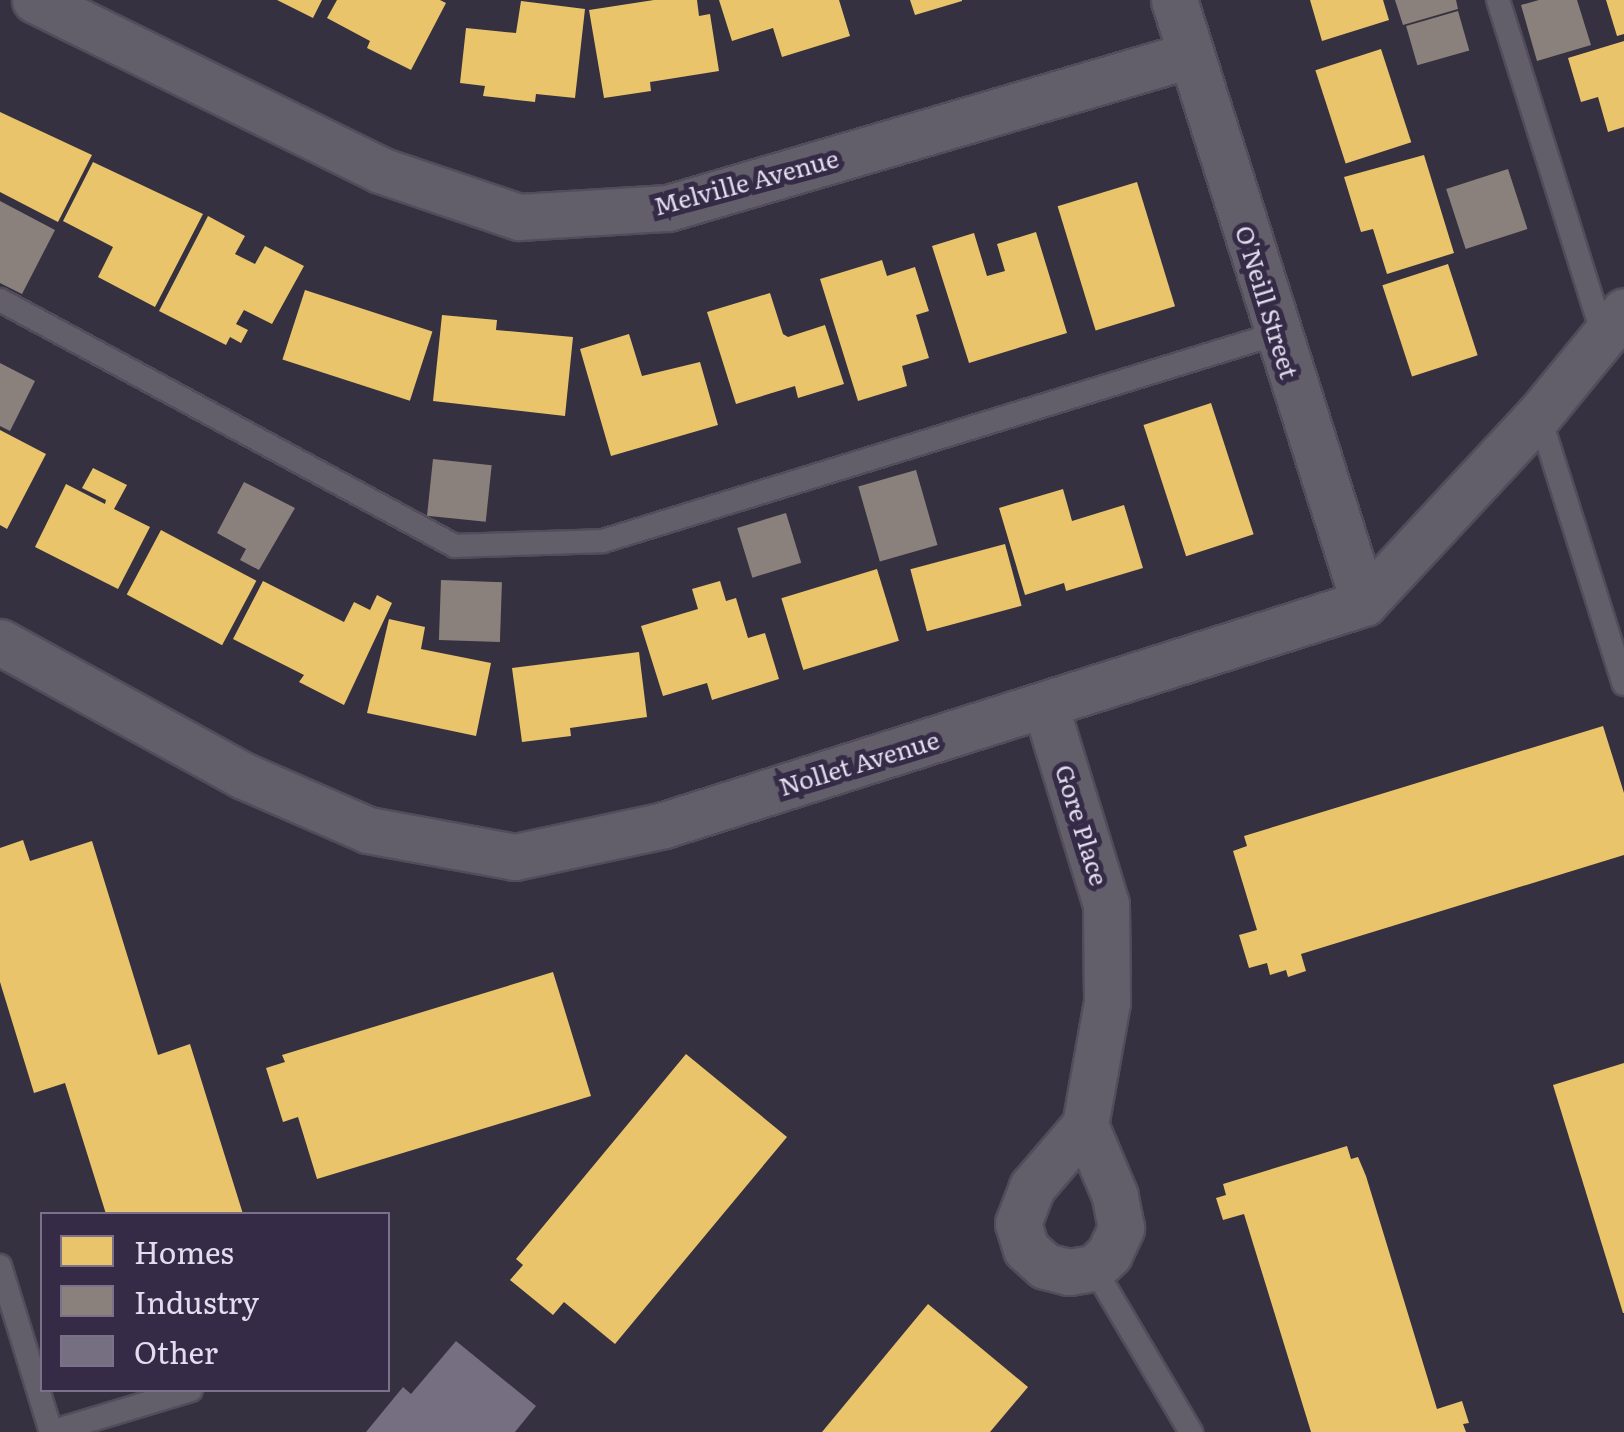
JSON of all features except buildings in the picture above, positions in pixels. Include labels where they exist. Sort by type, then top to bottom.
[{"type":"street","name":"Melville Avenue","points":[[35,0],[380,170],[519,217],[668,208],[1190,55]]},
{"type":"street","name":"O'Neill Street","points":[[1174,0],[1276,334],[1364,603]]},
{"type":"street","name":"Nollet Avenue","points":[[0,644],[244,776],[368,830],[515,857],[664,824],[1364,603],[1540,415],[1614,324]]},
{"type":"street","name":"Gore Place","points":[[1045,705],[1106,904],[1107,1002],[1084,1126],[1032,1187],[1018,1223],[1026,1250],[1045,1266],[1069,1272],[1094,1268]]},
{"type":"street","points":[[1084,1126],[1116,1196],[1121,1228],[1109,1254],[1094,1268]]},
{"type":"lane","points":[[1498,0],[1614,324]]},
{"type":"lane","points":[[0,300],[456,546],[603,541],[1276,334]]},
{"type":"lane","points":[[1540,415],[1624,684]]},
{"type":"lane","points":[[0,1266],[51,1432],[184,1392]]},
{"type":"lane","points":[[1094,1268],[1192,1432]]}]
